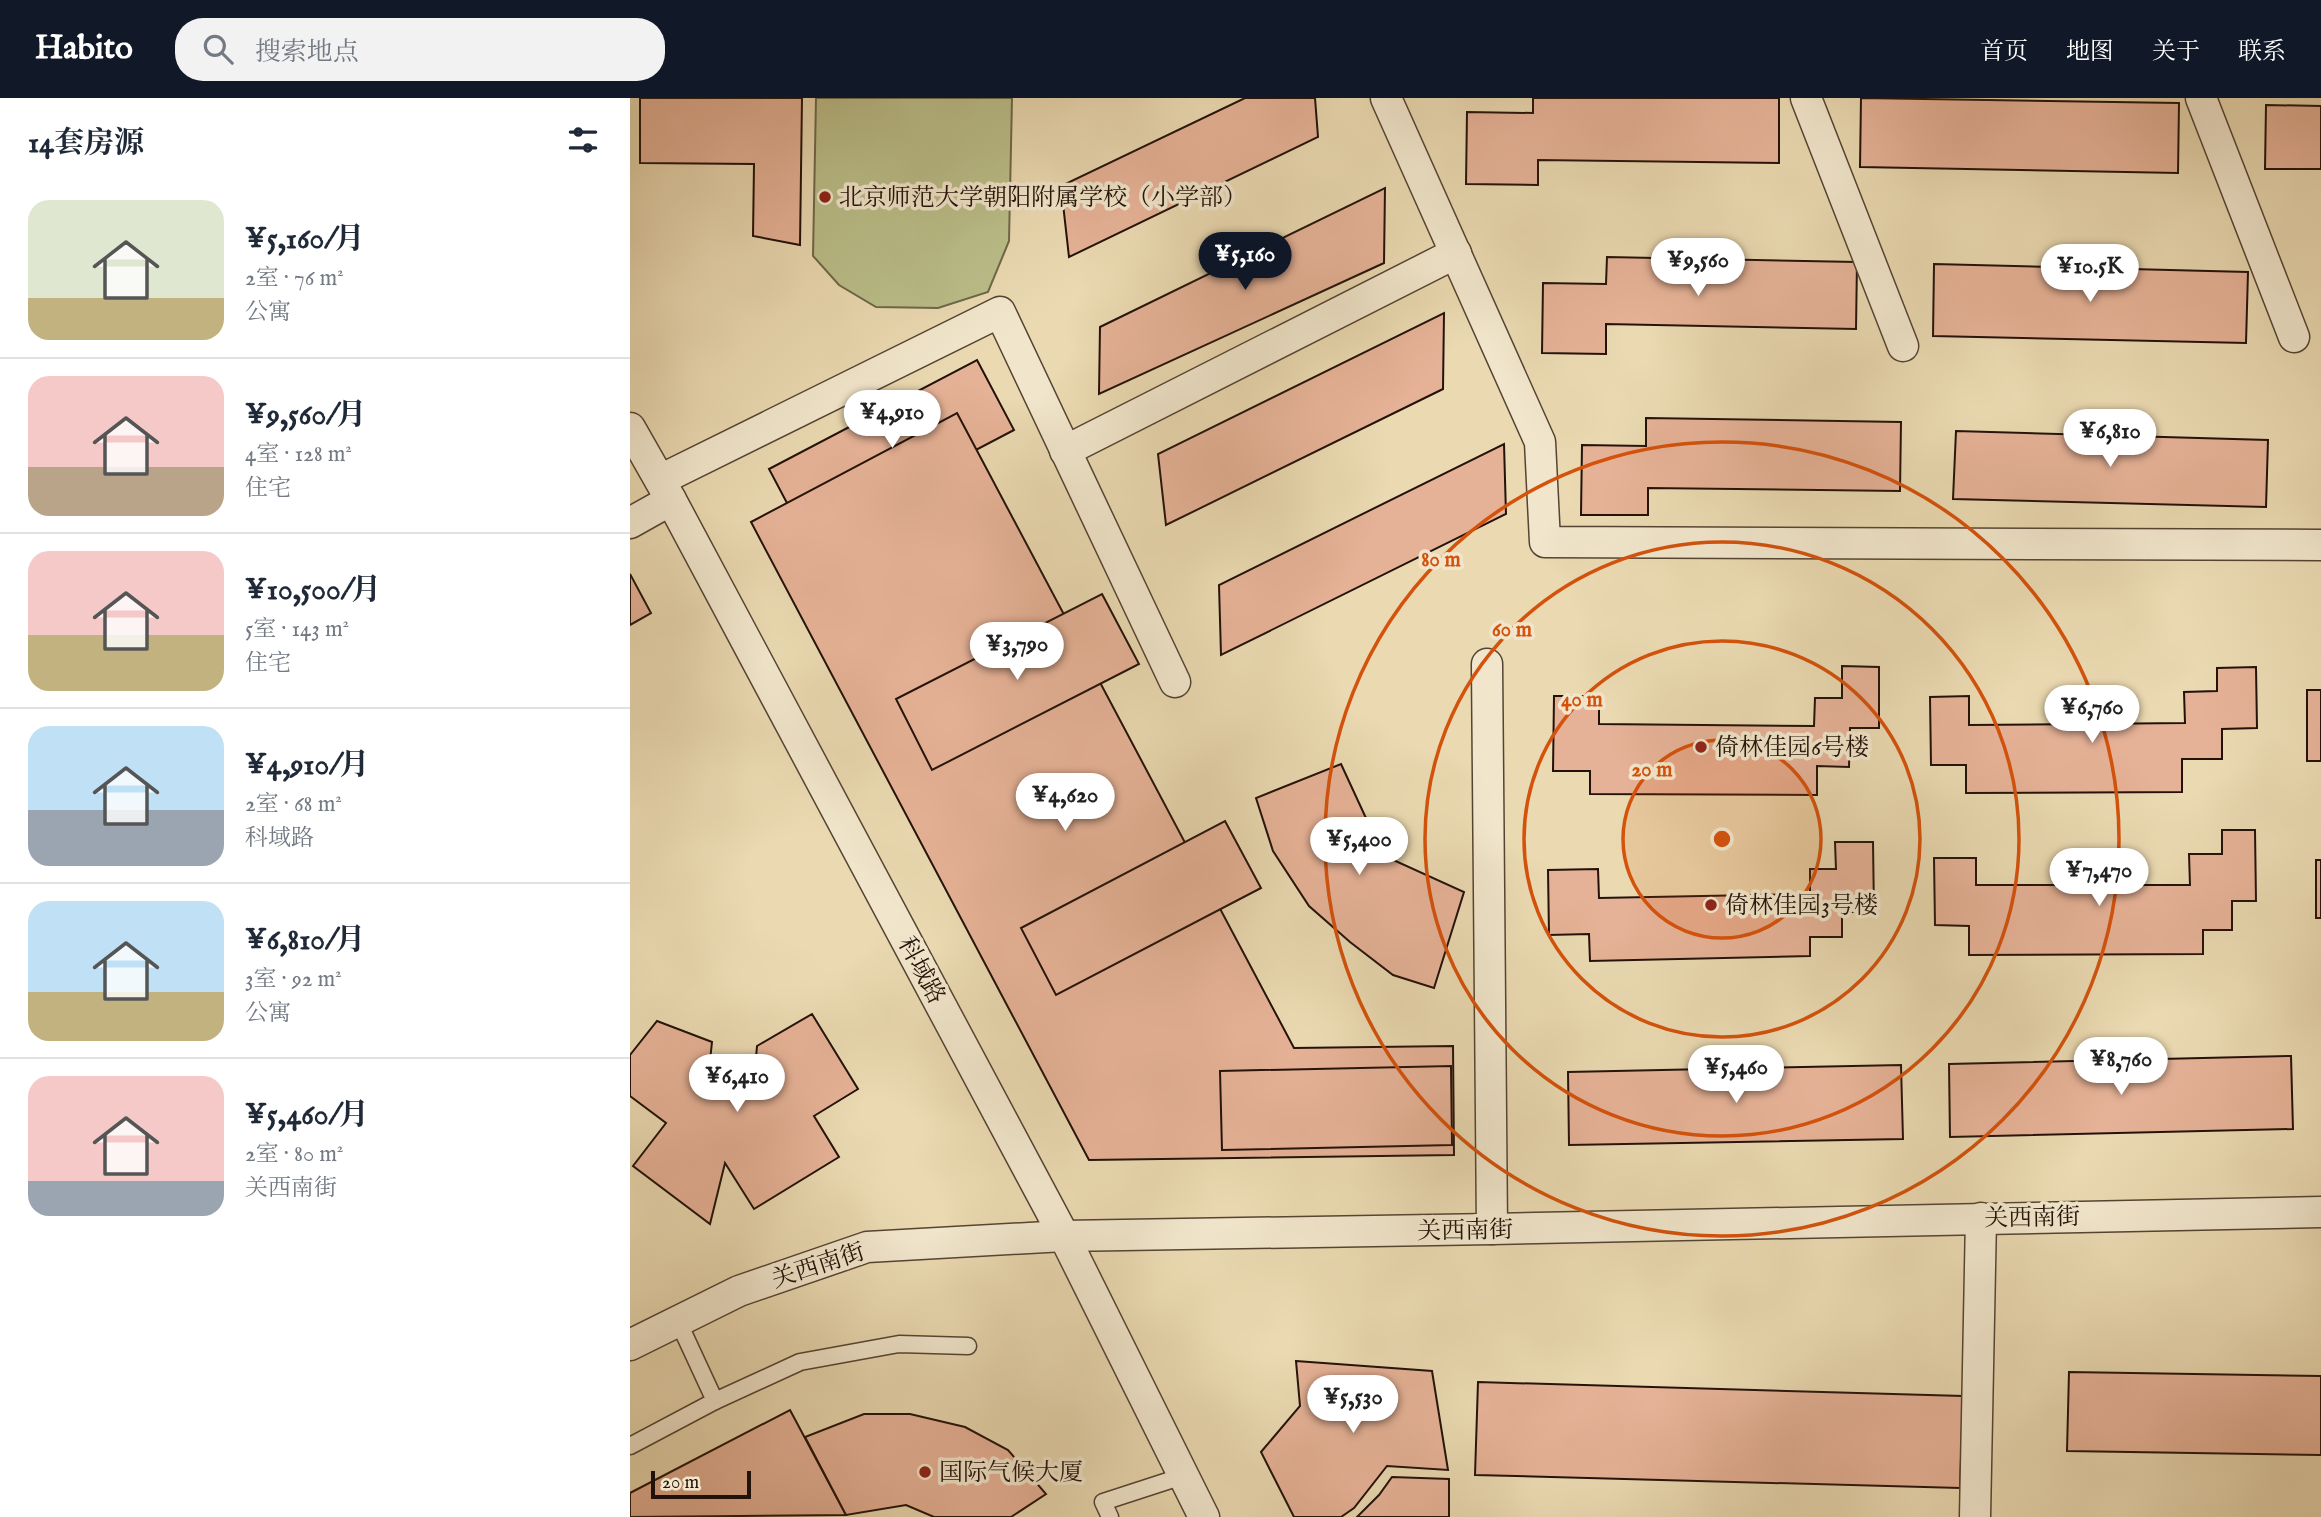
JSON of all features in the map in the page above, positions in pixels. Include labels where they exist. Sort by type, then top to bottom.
[{"type":"street","points":[[1387,98],[1540,442],[1545,541],[2321,545]]},
{"type":"street","points":[[1806,98],[1903,346]]},
{"type":"street","points":[[2201,98],[2294,337]]},
{"type":"street","points":[[1065,451],[1456,253]]},
{"type":"street","points":[[630,523],[665,490],[1000,312],[1175,682]]},
{"type":"street","name":"科域路","points":[[630,428],[1064,1236],[1204,1517]]},
{"type":"street","points":[[1487,664],[1492,1229]]},
{"type":"street","name":"关西南街","points":[[630,1345],[739,1291],[867,1247],[1064,1236],[2321,1212]]},
{"type":"street","points":[[1975,1517],[1981,1218]]},
{"type":"lane","points":[[678,1321],[715,1401]]},
{"type":"lane","points":[[630,1446],[715,1401],[800,1362],[899,1344],[968,1346]]},
{"type":"lane","points":[[1111,1517],[1103,1502],[1183,1476]]},
{"type":"green space","points":[[816,98],[1012,98],[1009,241],[988,292],[938,308],[876,307],[839,285],[813,256]]},
{"type":"building","points":[[640,98],[802,98],[800,245],[753,236],[754,164],[640,163]]},
{"type":"building","points":[[1245,98],[1315,98],[1318,137],[1069,257],[1061,186]]},
{"type":"building","points":[[1533,98],[1779,98],[1779,163],[1538,160],[1538,185],[1466,184],[1467,112],[1533,113]]},
{"type":"building","points":[[1861,98],[2179,103],[2178,173],[1860,167]]},
{"type":"building","points":[[2266,105],[2321,106],[2321,169],[2265,169]]},
{"type":"building","points":[[1385,188],[1384,263],[1099,394],[1100,327]]},
{"type":"building","points":[[1607,257],[1857,262],[1856,329],[1606,324],[1606,354],[1542,353],[1543,283],[1606,284]]},
{"type":"building","points":[[1934,264],[2248,272],[2246,343],[1933,336]]},
{"type":"building","points":[[1444,313],[1443,389],[1166,525],[1158,454]]},
{"type":"building","points":[[977,360],[1014,430],[806,539],[769,469]]},
{"type":"building","points":[[957,413],[1294,1048],[1453,1046],[1454,1155],[1089,1160],[751,522]]},
{"type":"building","points":[[1646,418],[1901,422],[1900,491],[1648,488],[1648,515],[1581,515],[1582,445],[1646,446]]},
{"type":"building","points":[[1956,431],[2268,440],[2266,507],[1953,499]]},
{"type":"building","points":[[1504,444],[1506,514],[1221,655],[1219,585]]},
{"type":"building","points":[[630,574],[651,613],[630,625]]},
{"type":"building","points":[[1102,594],[1139,664],[932,770],[896,699]]},
{"type":"building","name":"倚林佳园6号楼","points":[[1842,666],[1879,667],[1879,728],[1850,728],[1849,767],[1817,766],[1817,795],[1590,794],[1590,771],[1553,771],[1554,696],[1599,696],[1599,724],[1814,726],[1815,698],[1842,698]]},
{"type":"building","points":[[2256,667],[2257,728],[2222,729],[2222,759],[2182,759],[2182,792],[1966,793],[1966,765],[1931,765],[1930,697],[1969,696],[1969,725],[2185,723],[2184,692],[2217,691],[2217,668]]},
{"type":"building","points":[[2307,690],[2321,690],[2321,761],[2307,761]]},
{"type":"building","points":[[1341,764],[1365,816],[1391,859],[1464,892],[1434,988],[1393,975],[1350,942],[1309,906],[1273,851],[1256,798]]},
{"type":"building","points":[[1225,821],[1261,888],[1056,995],[1021,928]]},
{"type":"building","points":[[2222,830],[2255,830],[2256,901],[2232,901],[2232,930],[2203,930],[2203,954],[1969,955],[1969,926],[1935,925],[1934,858],[1976,858],[1976,885],[2190,885],[2189,854],[2222,854]]},
{"type":"building","name":"倚林佳园3号楼","points":[[1835,842],[1873,842],[1874,912],[1842,912],[1842,937],[1810,937],[1810,956],[1590,961],[1589,934],[1549,935],[1548,870],[1598,869],[1599,898],[1810,894],[1810,869],[1836,869]]},
{"type":"building","points":[[2316,860],[2321,860],[2321,918],[2316,918]]},
{"type":"building","points":[[812,1014],[858,1089],[814,1116],[839,1157],[754,1209],[725,1163],[710,1224],[633,1166],[666,1123],[630,1096],[630,1055],[657,1021],[712,1042],[707,1089],[754,1080],[757,1046]]},
{"type":"building","points":[[2291,1056],[2293,1129],[1950,1137],[1949,1064]]},
{"type":"building","points":[[1901,1065],[1903,1139],[1569,1145],[1568,1072]]},
{"type":"building","points":[[1451,1066],[1452,1145],[1222,1150],[1220,1071]]},
{"type":"building","points":[[1296,1361],[1432,1371],[1448,1470],[1387,1466],[1354,1508],[1341,1517],[1294,1517],[1261,1452],[1300,1406]]},
{"type":"building","points":[[2069,1372],[2321,1376],[2321,1455],[2067,1451]]},
{"type":"building","points":[[1478,1382],[1963,1396],[1960,1488],[1475,1475]]},
{"type":"building","points":[[790,1410],[846,1515],[630,1517],[630,1493]]},
{"type":"building","name":"国际气候大厦","points":[[864,1414],[910,1414],[965,1427],[1008,1450],[1046,1494],[1011,1517],[934,1517],[906,1505],[846,1515],[805,1437]]},
{"type":"building","points":[[1392,1477],[1449,1479],[1449,1517],[1357,1517]]},
{"type":"place","name":"北京师范大学朝阳附属学校（小学部）","points":[[825,197]]},
{"type":"place","name":"倚林佳园6号楼","points":[[1701,747]]},
{"type":"place","name":"倚林佳园3号楼","points":[[1711,905]]},
{"type":"place","name":"国际气候大厦","points":[[925,1472]]}]
